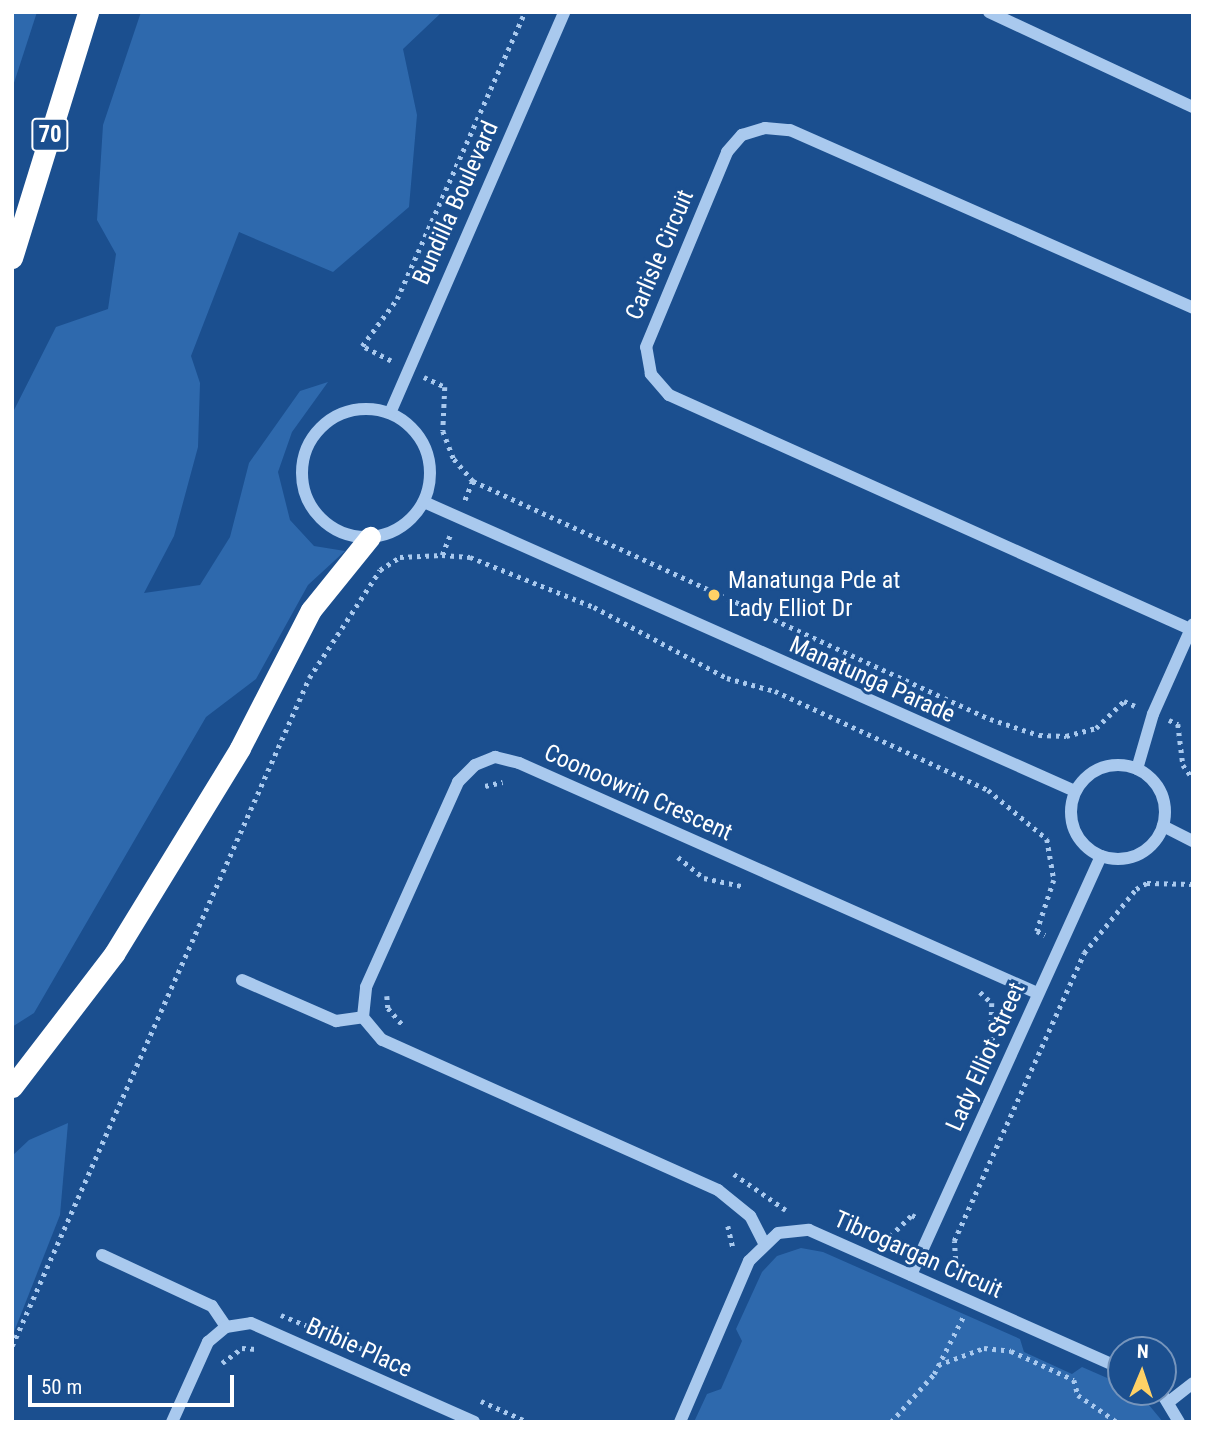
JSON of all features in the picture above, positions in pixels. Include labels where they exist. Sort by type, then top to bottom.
[{"type":"highway","name":"70","points":[[12,258],[88,12]]},
{"type":"highway","points":[[12,1087],[121,943],[240,748],[311,610],[370,537]]},
{"type":"street","name":"Bundilla Boulevard","points":[[390,413],[564,12]]},
{"type":"street","points":[[989,12],[1193,107]]},
{"type":"street","name":"Carlisle Circuit","points":[[1192,626],[669,395],[651,374],[646,347],[727,152],[742,135],[765,128],[790,130],[1193,308]]},
{"type":"street","points":[[368,408],[390,413],[422,441],[430,463],[424,502],[410,520],[370,537],[347,535],[312,510],[301,466],[323,423],[368,408]]},
{"type":"street","name":"Manatunga Parade","points":[[424,502],[1075,790]]},
{"type":"street","points":[[1137,769],[1153,713],[1192,626]]},
{"type":"street","name":"Coonoowrin Crescent","points":[[363,1017],[366,987],[458,782],[495,757],[1037,993]]},
{"type":"street","points":[[1098,769],[1137,769],[1163,796],[1163,826],[1139,854],[1101,856],[1077,837],[1070,806],[1075,790],[1098,769]]},
{"type":"street","points":[[1163,826],[1193,841]]},
{"type":"street","name":"Lady Elliot Street","points":[[911,1275],[1101,856]]},
{"type":"street","points":[[242,980],[337,1021],[363,1017],[382,1040],[718,1190],[750,1216],[764,1243],[749,1261],[680,1422]]},
{"type":"street","name":"Tibrogargan Circuit","points":[[764,1243],[778,1233],[809,1230],[1107,1362]]},
{"type":"street","points":[[102,1255],[204,1301],[226,1327],[208,1342],[172,1422]]},
{"type":"street","name":"Bribie Place","points":[[226,1327],[251,1323],[474,1422]]},
{"type":"street","points":[[1177,1391],[1193,1383]]},
{"type":"street","points":[[1171,1406],[1180,1422]]},
{"type":"path","points":[[373,353],[362,346],[397,299],[525,12]]},
{"type":"path","points":[[433,382],[444,387],[443,431],[454,459],[473,481],[990,719],[1039,735],[1066,736],[1097,728],[1124,701],[1153,713],[1178,724],[1183,765],[1193,779]]},
{"type":"path","points":[[469,491],[473,481]]},
{"type":"path","points":[[442,555],[446,545]]},
{"type":"path","points":[[12,1346],[309,678],[380,570],[400,557],[470,557],[594,607],[727,678],[775,691],[988,790],[1047,839],[1055,858],[1037,931]]},
{"type":"path","points":[[480,790],[499,781],[511,783]]},
{"type":"path","points":[[664,851],[704,878],[752,891]]},
{"type":"path","points":[[891,1422],[938,1366],[970,1301],[977,1283],[956,1268],[954,1241],[1084,953],[1136,889],[1147,883],[1193,884]]},
{"type":"path","points":[[970,987],[992,1003],[991,1038],[998,1042]]},
{"type":"path","points":[[387,992],[394,1020],[411,1030]]},
{"type":"path","points":[[727,1170],[772,1206],[800,1211]]},
{"type":"path","points":[[861,1230],[890,1237],[912,1215],[920,1219]]},
{"type":"path","points":[[724,1218],[733,1234],[728,1262]]},
{"type":"path","points":[[216,1375],[229,1354],[263,1352],[267,1343]]},
{"type":"path","points":[[938,1366],[984,1348],[1011,1351],[1074,1380],[1078,1395],[1117,1422]]},
{"type":"shaded area","points":[[12,12],[37,12],[12,89]]},
{"type":"shaded area","points":[[141,12],[442,12],[403,49],[417,115],[409,207],[333,272],[239,232],[191,356],[200,383],[198,447],[174,536],[144,593],[200,585],[230,537],[249,463],[300,391],[328,382],[292,432],[278,472],[290,520],[314,546],[345,551],[308,585],[256,679],[206,717],[34,1013],[12,1027],[12,414],[56,327],[108,309],[116,254],[97,220],[103,125]]},
{"type":"shaded area","points":[[68,1123],[60,1215],[12,1337],[12,1156],[29,1140]]},
{"type":"shaded area","points":[[801,1248],[823,1252],[1020,1339],[1024,1352],[1072,1374],[1082,1367],[1107,1378],[1107,1406],[1150,1406],[1163,1422],[694,1422],[707,1394],[721,1389],[742,1341],[736,1329],[762,1272],[777,1256]]},
{"type":"place","name":"Manatunga Pde at Lady Elliot Dr","points":[[714,595]]}]
